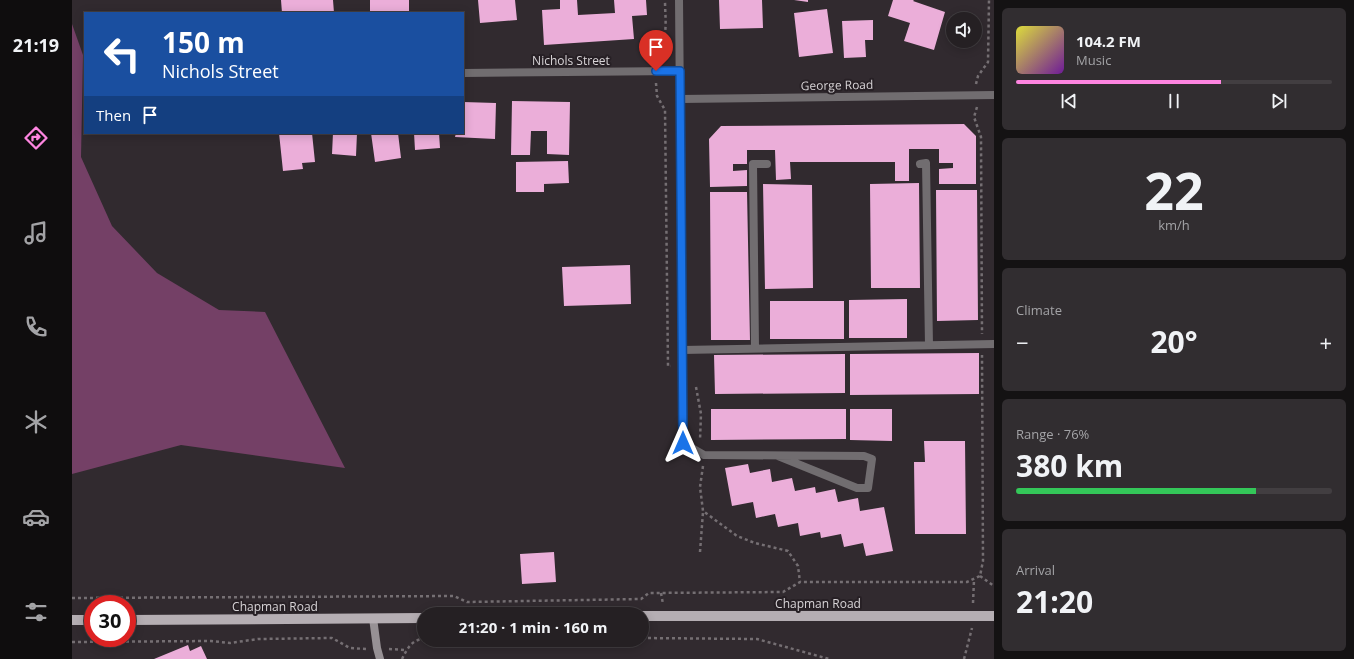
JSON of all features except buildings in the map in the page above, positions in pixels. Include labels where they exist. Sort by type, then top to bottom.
[{"type":"main road","name":"Chapman Road","points":[[649,616],[994,616]]},
{"type":"main road","name":"Chapman Road","points":[[136,620],[417,618]]},
{"type":"main road","points":[[72,620],[84,620]]},
{"type":"street","points":[[679,0],[683,443],[704,455],[864,456],[872,460],[868,488],[857,488],[778,456]]},
{"type":"street","name":"Nichols Street","points":[[464,73],[680,71]]},
{"type":"street","name":"George Road","points":[[680,99],[994,95]]},
{"type":"street","points":[[755,348],[753,164],[767,164]]},
{"type":"street","points":[[920,164],[926,164],[929,345]]},
{"type":"street","points":[[682,350],[994,344]]},
{"type":"street","points":[[373,618],[380,659]]},
{"type":"path","points":[[642,59],[656,53],[663,46],[665,34],[665,0]]},
{"type":"path","points":[[976,82],[978,76],[988,62],[989,0]]},
{"type":"path","points":[[656,53],[656,58]]},
{"type":"path","points":[[656,87],[657,96],[665,110],[668,366]]},
{"type":"path","points":[[697,392],[701,414],[700,439],[702,446]]},
{"type":"path","points":[[700,552],[703,511],[700,487],[704,462]]},
{"type":"path","points":[[703,511],[738,536],[756,543],[788,551],[798,566],[800,582]]},
{"type":"path","points":[[980,576],[994,586]]},
{"type":"path","points":[[72,598],[454,596],[467,602],[641,599],[649,593],[784,592],[800,582],[967,582],[974,580],[973,599]]},
{"type":"path","points":[[964,659],[972,630]]},
{"type":"path","points":[[72,642],[211,641],[230,643],[258,639],[332,638],[350,648],[361,650]]},
{"type":"path","points":[[649,638],[757,639],[829,659]]},
{"type":"path","points":[[402,659],[406,650],[417,641]]},
{"type":"path","points":[[396,649],[406,650]]},
{"type":"shaded area","points":[[72,24],[83,55],[81,157],[112,226],[157,273],[219,310],[265,312],[345,468],[181,445],[72,474]]},
{"type":"route","points":[[656,71],[680,71],[683,443]]}]
